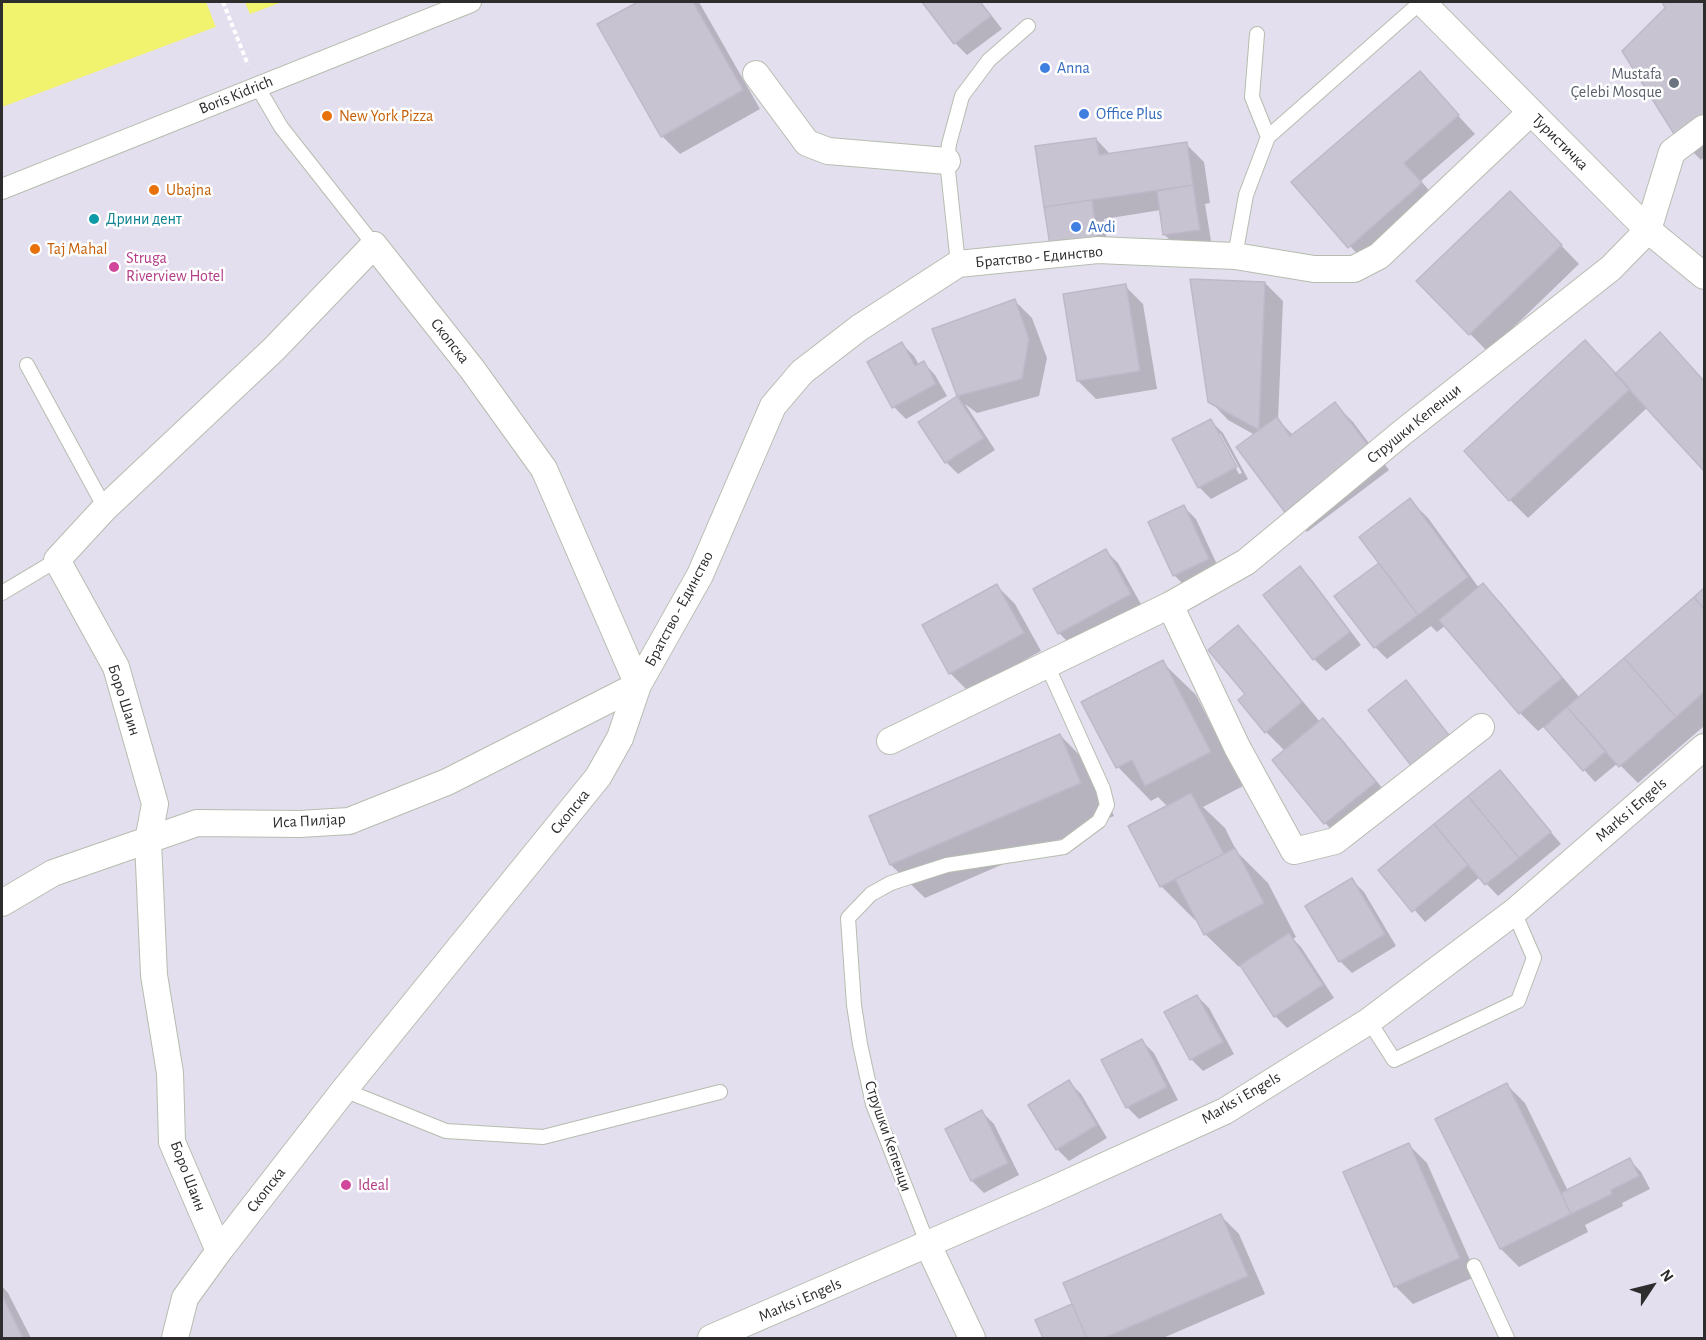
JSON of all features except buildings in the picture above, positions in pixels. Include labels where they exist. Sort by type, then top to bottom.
[{"type":"street","name":"Boris Kidrich","points":[[2,189],[471,2]]},
{"type":"street","name":"Туристичка","points":[[1421,2],[1648,230],[1704,276]]},
{"type":"street","points":[[756,75],[807,143],[828,151],[947,161]]},
{"type":"street","name":"Братство - Единство","points":[[638,685],[700,574],[773,406],[802,372],[812,364],[859,328],[958,264],[1098,250],[1235,256],[1314,269],[1354,269],[1379,255],[1531,112]]},
{"type":"street","points":[[1648,230],[1672,152],[1704,128]]},
{"type":"street","name":"Струшки Кепенци","points":[[890,741],[1170,605],[1246,562],[1403,432],[1611,268],[1648,230]]},
{"type":"street","points":[[57,560],[105,508],[274,349],[374,245]]},
{"type":"street","name":"Скопска","points":[[175,1338],[185,1298],[219,1251],[344,1090],[598,777],[621,738],[638,685],[544,469],[472,369],[374,245]]},
{"type":"street","name":"Боро Шаин","points":[[57,560],[116,667],[155,804],[148,841],[154,975],[170,1073],[172,1142],[219,1251]]},
{"type":"street","points":[[1170,605],[1237,747],[1294,851],[1335,841],[1481,727]]},
{"type":"street","name":"Иса Пилјар","points":[[2,903],[53,873],[197,823],[300,824],[349,821],[447,782],[638,685]]},
{"type":"street","name":"Marks i Engels","points":[[711,1338],[928,1245],[1225,1111],[1369,1021],[1514,912],[1704,747]]},
{"type":"street","points":[[928,1245],[972,1338]]},
{"type":"lane","points":[[1235,256],[1246,195],[1268,137],[1421,2]]},
{"type":"lane","points":[[958,264],[947,161],[949,144],[962,96],[988,60],[1028,26]]},
{"type":"lane","points":[[1257,34],[1252,97],[1268,137]]},
{"type":"lane","points":[[257,86],[281,127],[374,245]]},
{"type":"lane","points":[[27,365],[105,508]]},
{"type":"lane","points":[[2,593],[57,560]]},
{"type":"lane","name":"Струшки Кепенци","points":[[928,1245],[873,1104],[854,1005],[848,918],[871,894],[891,884],[947,865],[1064,846],[1099,821],[1107,805],[1103,789],[1047,665]]},
{"type":"lane","points":[[1369,1021],[1394,1060],[1518,1001],[1534,958],[1514,912]]},
{"type":"lane","points":[[344,1090],[446,1131],[543,1137],[720,1092]]},
{"type":"lane","points":[[1474,1266],[1507,1338]]},
{"type":"path","points":[[223,2],[257,86]]},
{"type":"shaded area","points":[[2,2],[282,2],[2,107]]},
{"type":"pier","points":[[206,2],[245,2],[251,17],[217,30]]},
{"type":"place","name":"Anna","points":[[1045,68]]},
{"type":"place","name":"Mustafa Çelebi Mosque","points":[[1674,83]]},
{"type":"place","name":"Office Plus","points":[[1084,114]]},
{"type":"place","name":"New York Pizza","points":[[327,116]]},
{"type":"place","name":"Ubajna","points":[[154,190]]},
{"type":"place","name":"Дрини дент","points":[[94,219]]},
{"type":"place","name":"Avdi","points":[[1076,227]]},
{"type":"place","name":"Taj Mahal","points":[[35,249]]},
{"type":"place","name":"Struga Riverview Hotel","points":[[114,267]]},
{"type":"place","name":"Ideal","points":[[346,1185]]}]
